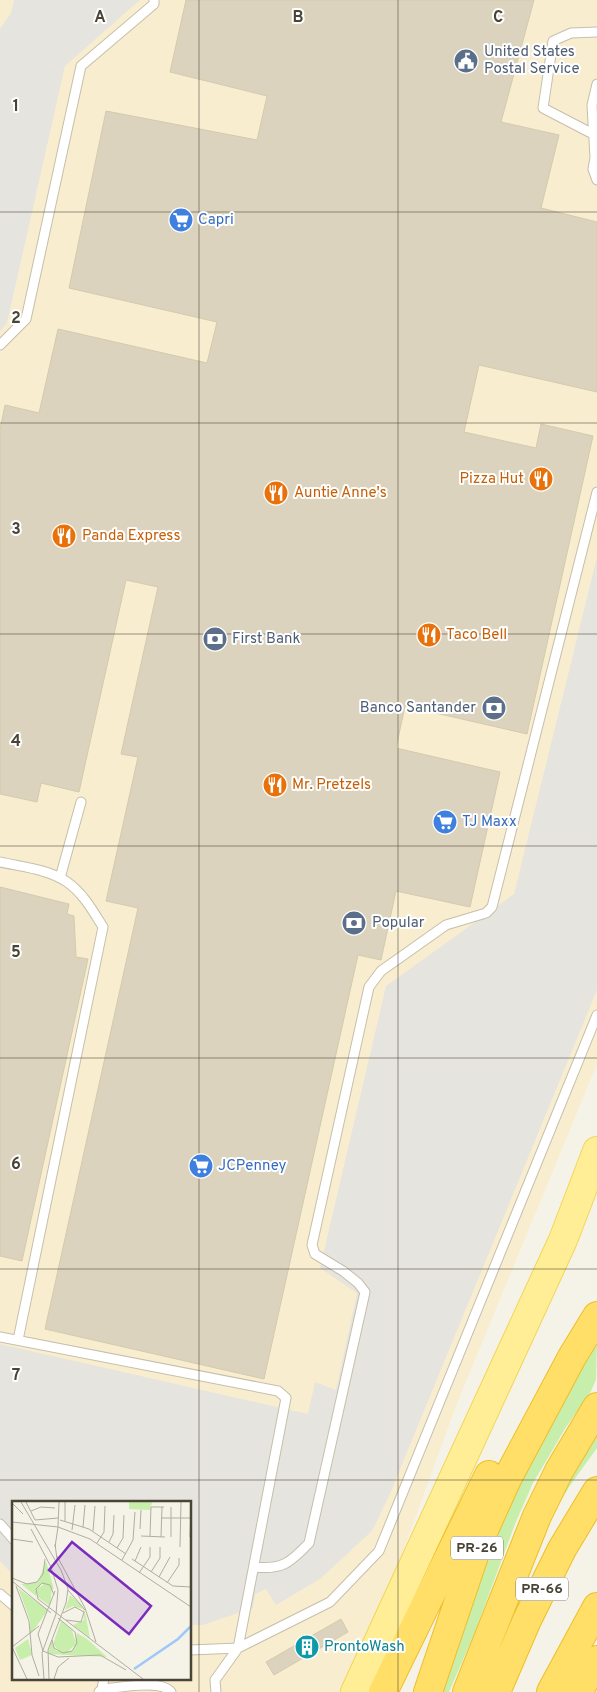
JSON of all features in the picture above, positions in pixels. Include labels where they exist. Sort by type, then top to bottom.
[{"type":"highway","name":"PR-26","points":[[428,1692],[479,1541],[507,1479],[594,1320]]},
{"type":"highway","points":[[467,1692],[537,1516],[559,1471],[597,1407]]},
{"type":"highway","points":[[383,1692],[493,1468],[543,1411]]},
{"type":"highway","name":"PR-66","points":[[496,1692],[527,1620],[562,1549],[597,1491]]},
{"type":"highway","points":[[551,1692],[597,1607]]},
{"type":"highway","points":[[578,1692],[597,1660]]},
{"type":"main road","points":[[355,1692],[563,1240],[597,1151]]},
{"type":"lane","points":[[0,345],[26,319],[80,66],[154,4],[154,0]]},
{"type":"lane","points":[[593,134],[542,108],[553,41],[571,33],[597,32]]},
{"type":"lane","points":[[597,84],[592,105],[595,158],[593,169],[597,180]]},
{"type":"lane","points":[[254,1567],[272,1569],[294,1560],[309,1543],[366,1292],[343,1271],[315,1254],[312,1245],[369,987],[382,970],[446,925],[486,913],[492,907],[597,492]]},
{"type":"lane","points":[[60,878],[81,802]]},
{"type":"lane","points":[[0,862],[48,873],[67,882],[84,899],[103,927],[18,1340]]},
{"type":"lane","points":[[191,1650],[238,1648],[330,1602],[379,1551],[597,1015]]},
{"type":"lane","points":[[0,1337],[278,1391],[286,1398],[238,1648],[215,1680],[216,1692]]},
{"type":"lane","points":[[0,1524],[12,1538]]},
{"type":"lane","points":[[0,1594],[12,1604]]},
{"type":"lane","points":[[100,1691],[154,1681],[171,1692]]},
{"type":"shaded area","points":[[0,0],[597,0],[597,1064],[456,1406],[386,1598],[341,1692],[0,1692]]},
{"type":"shaded area","points":[[14,0],[140,0],[65,66],[7,323],[0,331],[0,29],[11,13]]},
{"type":"shaded area","points":[[597,557],[597,990],[389,1496],[372,1531],[320,1579],[276,1605],[266,1589],[255,1594],[253,1608],[203,1625],[191,1625],[191,1501],[12,1501],[12,1574],[0,1561],[0,1344],[308,1414],[315,1382],[336,1390],[357,1293],[320,1268],[386,986],[514,894]]},
{"type":"green space","points":[[597,1343],[596,1380],[590,1393],[566,1427],[533,1483],[515,1524],[475,1632],[449,1692],[435,1692],[500,1519],[570,1387]]},
{"type":"green space","points":[[597,1428],[597,1448],[571,1484],[548,1522],[569,1473]]},
{"type":"building","points":[[186,0],[534,0],[501,122],[559,135],[541,208],[597,222],[597,392],[479,365],[464,432],[536,448],[541,424],[593,436],[527,734],[405,706],[396,748],[500,772],[470,907],[396,891],[381,960],[358,955],[264,1379],[45,1329],[138,908],[106,901],[138,757],[121,754],[158,587],[126,580],[79,792],[41,783],[37,802],[0,794],[0,429],[5,405],[39,413],[58,329],[207,363],[217,322],[69,288],[106,111],[257,140],[267,96],[170,72]]},
{"type":"building","points":[[0,887],[69,904],[67,914],[74,916],[76,957],[88,959],[22,1261],[0,1256]]},
{"type":"building","name":"ProntoWash","points":[[341,1619],[348,1632],[274,1675],[266,1662]]},
{"type":"place","name":"United States Postal Service","points":[[466,61]]},
{"type":"place","name":"Capri","points":[[181,220]]},
{"type":"place","name":"Pizza Hut","points":[[541,479]]},
{"type":"place","name":"Auntie Anne's","points":[[276,493]]},
{"type":"place","name":"Panda Express","points":[[64,536]]},
{"type":"place","name":"Taco Bell","points":[[429,635]]},
{"type":"place","name":"First Bank","points":[[215,639]]},
{"type":"place","name":"Banco Santander","points":[[494,708]]},
{"type":"place","name":"Mr. Pretzels","points":[[275,785]]},
{"type":"place","name":"TJ Maxx","points":[[445,822]]},
{"type":"place","name":"Popular","points":[[354,923]]},
{"type":"place","name":"JCPenney","points":[[201,1166]]},
{"type":"place","name":"ProntoWash","points":[[307,1647]]}]
